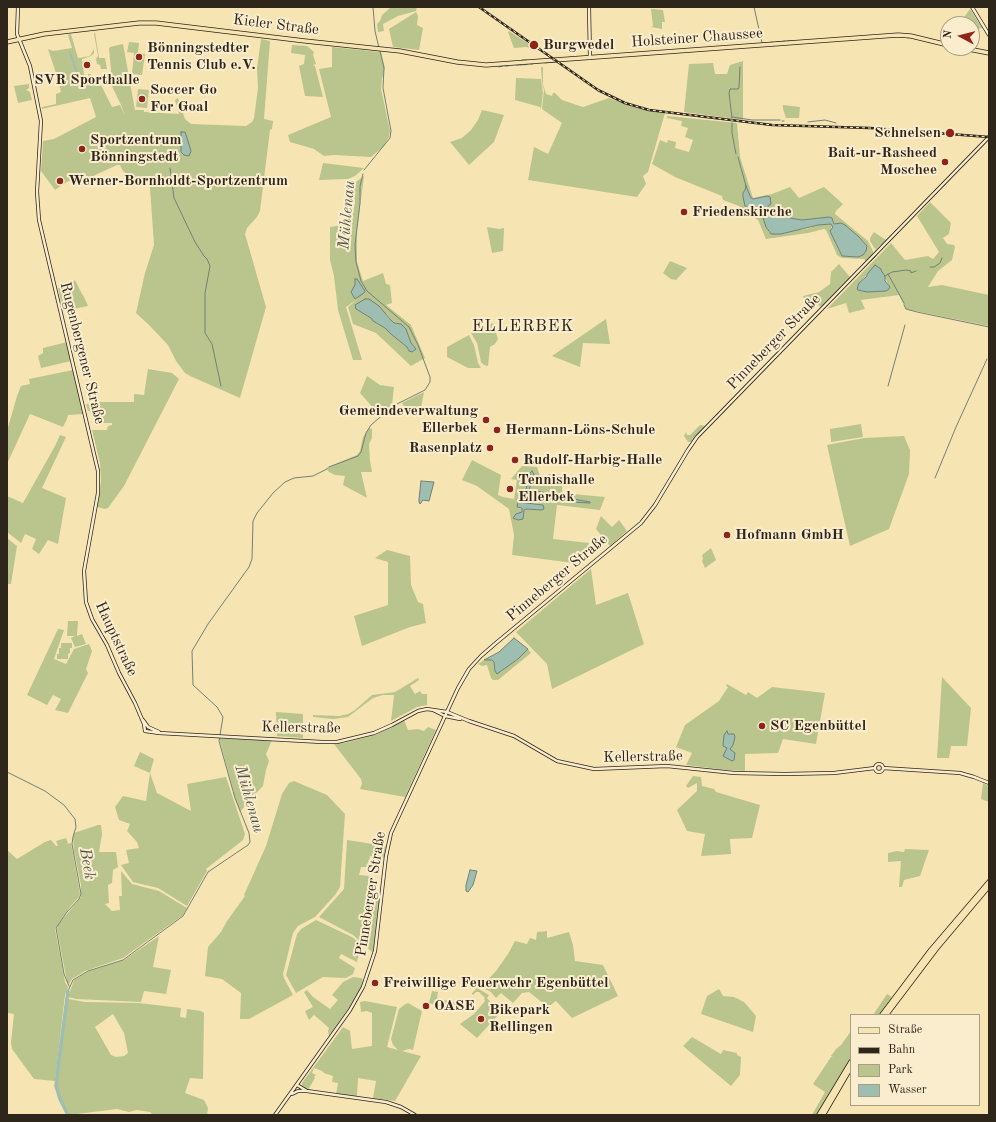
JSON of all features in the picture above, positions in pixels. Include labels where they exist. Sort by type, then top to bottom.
[{"type":"highway","points":[[883,1014],[931,950],[989,882]]},
{"type":"highway","points":[[887,1014],[936,950],[989,886]]},
{"type":"highway","points":[[820,1115],[850,1064]]},
{"type":"highway","points":[[823,1115],[850,1070]]},
{"type":"main road","name":"Rugenbergener Straße","points":[[18,7],[17,34],[30,66],[40,122],[37,192],[41,228],[98,471],[98,493],[85,562]]},
{"type":"main road","points":[[589,7],[590,46],[592,58]]},
{"type":"main road","points":[[972,7],[989,35]]},
{"type":"main road","name":"Kieler Straße","points":[[7,42],[19,38],[44,34],[149,23],[305,42],[376,48]]},
{"type":"main road","name":"Holsteiner Chaussee","points":[[376,48],[486,65],[898,35],[911,36],[940,42]]},
{"type":"main road","name":"Pinneberger Straße","points":[[276,1115],[350,1010],[363,987],[375,951],[386,856],[391,833],[462,680],[477,660],[641,522],[655,505],[688,449],[697,437],[989,137]]},
{"type":"main road","name":"Hauptstraße","points":[[85,562],[84,587],[88,609],[107,645],[132,699],[148,727]]},
{"type":"main road","name":"Kellerstraße","points":[[430,709],[445,716],[469,721]]},
{"type":"main road","name":"Kellerstraße","points":[[147,731],[337,742],[374,733],[418,711],[430,709],[447,712],[514,736],[557,761],[594,769],[667,766],[734,773],[785,774],[834,773],[875,768],[880,764],[883,768],[960,774],[974,777],[989,783]]},
{"type":"main road","name":"Hauptstraße","points":[[140,714],[144,728]]},
{"type":"main road","points":[[144,728],[148,727],[149,730],[147,731]]},
{"type":"main road","name":"Kellerstraße","points":[[148,727],[164,733]]},
{"type":"main road","points":[[144,728],[144,730],[147,731]]},
{"type":"main road","name":"Kellerstraße","points":[[875,768],[879,772],[881,772],[883,768]]},
{"type":"main road","points":[[297,1086],[303,1091]]},
{"type":"main road","points":[[297,1086],[307,1091]]},
{"type":"main road","points":[[291,1095],[296,1092],[307,1091],[386,1102],[401,1107],[414,1115]]},
{"type":"green space","points":[[391,7],[417,7],[416,11],[398,16],[383,24],[384,31],[378,32],[377,24],[382,15]]},
{"type":"green space","points":[[651,9],[663,10],[665,22],[662,22],[662,29],[651,27],[653,26]]},
{"type":"green space","points":[[970,9],[974,16],[965,16]]},
{"type":"green space","points":[[416,12],[418,16],[417,25],[423,28],[419,50],[393,47],[389,29]]},
{"type":"green space","points":[[509,31],[534,47],[534,49],[526,47],[514,48],[508,32]]},
{"type":"green space","points":[[95,32],[99,58],[105,58],[107,69],[101,69],[100,65],[97,64],[96,59],[98,56],[94,34]]},
{"type":"green space","points":[[71,34],[78,58],[90,56],[94,49],[94,53],[91,56],[82,59],[84,74],[88,77],[88,74],[91,74],[92,79],[89,79],[89,81],[98,79],[112,107],[120,105],[125,116],[110,82],[111,70],[109,49],[110,47],[123,44],[135,110],[179,114],[175,100],[178,98],[185,119],[191,124],[246,126],[252,122],[254,118],[258,88],[257,68],[261,39],[270,41],[264,119],[273,121],[272,129],[270,130],[260,211],[257,217],[247,228],[245,234],[266,307],[240,398],[185,373],[176,361],[168,345],[136,313],[145,273],[154,245],[150,188],[147,182],[128,175],[123,171],[120,165],[117,165],[76,184],[68,181],[55,190],[41,171],[43,141],[54,139],[96,117],[90,98],[42,109],[42,107],[56,104],[56,94],[61,92],[48,49],[53,51],[72,48],[68,35]]},
{"type":"green space","name":"Bönningstedter Tennis Club e.V.","points":[[129,42],[139,43],[138,53],[145,54],[142,75],[132,74],[134,53],[127,52]]},
{"type":"green space","points":[[292,45],[307,46],[314,52],[313,55],[316,64],[313,65],[315,66],[323,97],[305,96],[299,66],[304,64],[305,55],[291,53]]},
{"type":"green space","points":[[332,47],[381,52],[385,68],[381,89],[390,131],[389,137],[384,146],[371,157],[334,155],[324,156],[314,149],[290,142],[288,135],[331,117],[319,69],[332,67]]},
{"type":"green space","points":[[743,61],[743,120],[684,112],[689,64],[713,63],[715,74],[727,74],[730,65]]},
{"type":"green space","points":[[541,67],[543,67],[543,84],[546,94],[552,96],[553,93],[555,93],[562,100],[583,107],[609,98],[637,108],[665,113],[648,172],[643,176],[646,184],[637,197],[528,180],[534,147],[548,154],[562,123],[542,109],[544,90],[542,82]]},
{"type":"green space","points":[[516,78],[541,79],[543,93],[541,109],[540,107],[515,100]]},
{"type":"green space","points":[[29,84],[29,88],[26,90],[30,92],[32,100],[18,103],[14,86]]},
{"type":"green space","name":"Soccer Go For Goal","points":[[138,89],[149,90],[147,108],[136,107]]},
{"type":"green space","points":[[783,105],[800,107],[799,118],[786,118]]},
{"type":"green space","points":[[482,110],[504,115],[494,142],[469,165],[450,142],[462,138],[471,130],[478,120]]},
{"type":"green space","points":[[667,116],[737,123],[740,157],[753,198],[772,194],[790,187],[799,198],[824,187],[843,204],[835,214],[868,241],[873,251],[873,255],[866,262],[864,259],[842,258],[837,255],[826,230],[824,229],[808,233],[766,239],[758,220],[739,206],[723,200],[722,196],[675,177],[652,164],[660,140],[667,143],[668,140],[676,142],[675,148],[689,152],[693,140],[685,137],[688,128],[681,126],[682,121],[667,118]],"holes":[[[745,190],[753,199],[767,196],[769,211],[785,213],[790,218],[802,220],[829,217],[834,221],[834,224],[841,223],[845,225],[864,242],[863,255],[858,257],[842,256],[832,235],[831,228],[833,225],[831,224],[818,225],[807,229],[769,233],[763,218],[749,209],[743,193]]]},
{"type":"green space","points":[[323,163],[364,168],[355,176],[348,179],[319,180]]},
{"type":"green space","points":[[364,176],[357,230],[357,262],[363,281],[383,273],[386,284],[390,285],[392,303],[386,305],[411,325],[425,358],[411,366],[376,333],[353,324],[348,307],[358,299],[346,307],[362,360],[353,360],[338,310],[334,276],[330,260],[330,227],[350,224],[355,203],[353,184]],"holes":[[[361,312],[387,314],[394,323],[401,324],[406,329],[411,343],[414,346],[409,351],[407,347],[385,328]]]},
{"type":"green space","points":[[930,202],[951,223],[949,234],[943,238],[947,244],[954,245],[955,247],[952,260],[938,271],[928,287],[942,285],[989,295],[989,326],[906,309],[899,295],[861,300],[865,309],[849,313],[846,303],[827,309],[891,243],[905,260],[928,256],[933,259],[939,252],[917,216]],"holes":[[[873,268],[885,278],[890,288],[886,291],[860,291],[857,289],[859,283]]]},
{"type":"green space","points":[[487,227],[499,229],[504,228],[503,251],[492,253]]},
{"type":"green space","points":[[874,232],[886,240],[876,249],[870,241],[870,238]]},
{"type":"green space","points":[[670,261],[687,268],[676,280],[671,279],[663,273]]},
{"type":"green space","points":[[839,264],[850,277],[821,307],[815,302],[806,304],[803,296],[819,292],[830,284],[831,272]]},
{"type":"green space","points":[[75,280],[88,306],[63,311],[58,288],[70,286]]},
{"type":"green space","points":[[606,319],[610,344],[583,343],[580,367],[552,356]]},
{"type":"green space","points":[[493,323],[498,339],[495,344],[490,347],[488,366],[481,362],[477,343],[471,333]]},
{"type":"green space","points":[[469,335],[474,345],[478,363],[481,368],[468,368],[447,357],[447,347]]},
{"type":"green space","points":[[67,342],[71,361],[41,368],[38,356],[43,353],[43,348]]},
{"type":"green space","points":[[148,369],[172,373],[179,379],[124,486],[108,508],[105,509],[97,507],[101,481],[100,463],[92,430],[107,430],[108,426],[112,425],[112,423],[98,423],[98,416],[91,414],[90,411],[88,411],[86,404],[97,404],[97,402],[134,402],[134,394],[144,395]]},
{"type":"green space","points":[[73,370],[84,414],[68,415],[63,427],[30,414],[7,464],[7,431],[21,386],[30,384],[29,379]]},
{"type":"green space","points":[[367,376],[380,385],[394,387],[392,405],[384,412],[374,409],[360,393]]},
{"type":"green space","points":[[424,392],[421,408],[408,414],[402,403]]},
{"type":"green space","points":[[861,424],[863,437],[831,442],[830,429]]},
{"type":"green space","points":[[700,425],[706,426],[692,442],[688,442],[684,436],[686,432],[687,435],[690,435]]},
{"type":"green space","points":[[369,428],[372,429],[372,438],[369,444],[372,472],[361,472],[367,498],[343,485],[345,476],[335,475],[329,472],[326,468],[357,455],[360,451],[363,437]]},
{"type":"green space","points":[[60,435],[66,437],[42,488],[66,498],[58,544],[48,540],[39,554],[32,549],[36,539],[25,534],[21,543],[7,532],[7,496],[23,503]]},
{"type":"green space","points":[[904,436],[910,450],[909,474],[889,529],[850,546],[827,445],[864,438]]},
{"type":"green space","points":[[472,460],[501,475],[498,495],[514,499],[517,480],[511,479],[522,466],[537,467],[540,476],[545,477],[549,474],[563,475],[562,493],[605,497],[600,510],[557,505],[553,539],[589,543],[581,564],[512,555],[514,535],[509,509],[477,486],[462,480]],"holes":[[[530,478],[529,490],[552,493],[557,496],[590,502],[571,502],[529,497],[526,491],[526,479]],[[518,502],[541,504],[544,507],[538,510],[526,509],[524,510],[523,519],[515,519],[516,514],[521,513],[522,509],[518,508]]]},
{"type":"green space","points":[[601,516],[612,527],[619,520],[627,531],[610,546],[596,529]]},
{"type":"green space","points":[[7,538],[17,546],[11,584],[7,584]]},
{"type":"green space","points":[[711,548],[716,560],[705,568],[702,561],[702,555]]},
{"type":"green space","points":[[387,550],[410,556],[411,585],[418,602],[423,604],[426,623],[410,627],[362,646],[354,616],[388,605],[388,562],[375,558]]},
{"type":"green space","points":[[591,569],[596,605],[628,593],[644,644],[552,689],[547,664],[516,632]]},
{"type":"green space","points":[[68,621],[78,621],[77,636],[82,634],[86,644],[75,647],[71,638],[75,636],[67,636]]},
{"type":"green space","points":[[58,629],[64,630],[54,659],[66,664],[74,649],[89,644],[92,651],[86,669],[88,673],[68,713],[55,710],[61,699],[53,695],[47,705],[27,695]]},
{"type":"green space","points":[[61,643],[72,643],[72,648],[70,648],[70,653],[68,654],[68,659],[57,659],[59,648],[61,648]]},
{"type":"green space","points":[[528,649],[531,653],[498,680],[493,680],[491,678],[487,665],[482,666],[478,664],[484,660],[491,660],[494,662],[495,671],[501,672]]},
{"type":"green space","points":[[942,677],[971,708],[967,746],[951,746],[949,758],[937,758]]},
{"type":"green space","points":[[418,678],[419,680],[410,686],[415,694],[420,691],[422,694],[427,694],[427,705],[417,707],[391,721],[394,695],[383,695],[373,698],[348,717],[333,719],[313,717],[313,715],[339,716],[348,714],[355,710],[372,695],[395,692]]},
{"type":"green space","name":"SC Egenbüttel","points":[[727,684],[746,695],[748,692],[757,698],[772,687],[825,693],[816,744],[783,739],[778,753],[745,754],[745,771],[686,765],[692,753],[676,747],[685,725],[719,701],[728,687],[726,686]]},
{"type":"green space","points":[[276,712],[303,714],[303,738],[277,736]]},
{"type":"green space","points":[[404,720],[408,730],[418,729],[424,731],[428,727],[436,730],[405,797],[360,789],[362,784],[361,779],[334,744],[375,735]]},
{"type":"green space","points":[[219,738],[272,740],[266,754],[269,761],[263,786],[240,812],[233,793]]},
{"type":"green space","points":[[140,752],[154,759],[150,773],[134,766]]},
{"type":"green space","points":[[150,773],[157,793],[191,811],[187,784],[226,777],[245,834],[243,840],[206,869],[207,871],[187,906],[158,888],[133,882],[121,865],[129,863],[126,850],[139,848],[137,842],[127,831],[130,824],[119,820],[115,807],[123,796],[146,801]]},
{"type":"green space","points":[[693,776],[701,777],[702,786],[714,789],[716,792],[760,805],[752,838],[730,839],[731,854],[701,856],[705,834],[687,831],[677,810],[697,791],[697,783],[688,788],[686,786]]},
{"type":"green space","points":[[294,781],[327,795],[345,814],[340,887],[335,895],[315,917],[298,926],[293,933],[283,974],[293,995],[249,1019],[240,1019],[241,993],[222,979],[205,976],[208,947],[221,932],[245,896],[244,895],[266,846],[282,794],[289,783]]},
{"type":"green space","points":[[983,783],[989,786],[989,802],[981,799]]},
{"type":"green space","points":[[101,825],[102,834],[99,852],[116,852],[118,867],[113,870],[112,883],[108,885],[109,903],[105,904],[112,911],[120,910],[119,896],[122,896],[121,871],[132,884],[159,891],[187,908],[183,915],[123,958],[85,971],[72,979],[69,984],[67,982],[57,929],[58,925],[81,897],[81,885],[74,850],[73,836],[74,833]]},
{"type":"green space","points":[[66,838],[68,843],[66,844],[71,843],[80,894],[55,929],[65,982],[68,987],[65,995],[55,1081],[34,1079],[12,1049],[11,1043],[14,1014],[7,1013],[7,850],[17,859],[45,842],[51,840],[56,846],[58,846],[56,841]]},
{"type":"green space","points":[[347,840],[386,846],[384,858],[370,856],[368,867],[361,867],[359,875],[369,876],[368,888],[372,889],[371,897],[380,898],[373,953],[353,935],[319,917],[344,889]]},
{"type":"green space","points":[[905,849],[929,850],[920,876],[904,880],[902,887],[899,887],[901,861],[888,862],[888,853],[897,851],[904,852]]},
{"type":"green space","points":[[316,920],[352,937],[361,944],[357,950],[359,954],[357,962],[341,954],[339,958],[355,968],[353,974],[346,978],[323,977],[296,993],[286,975],[297,934],[301,929]]},
{"type":"green space","points":[[547,931],[547,938],[569,932],[573,945],[575,961],[603,965],[618,996],[572,1018],[556,1001],[548,1007],[529,992],[522,993],[513,1003],[501,993],[496,998],[491,992],[481,987],[496,971],[515,941],[527,944],[530,938],[536,940],[537,932]]},
{"type":"green space","points":[[159,936],[153,967],[171,970],[166,994],[144,991],[141,1002],[76,999],[68,997],[74,980],[89,971],[124,960]]},
{"type":"green space","points":[[353,977],[362,978],[363,982],[361,990],[329,1036],[329,1028],[314,1015],[309,1020],[305,1011],[313,1007],[304,992],[307,990],[313,997],[330,1009],[338,1000],[332,995],[343,982]]},
{"type":"green space","name":"Bikepark Rellingen","points":[[477,988],[489,995],[487,998],[500,1013],[477,1038],[460,1024],[474,1014],[485,1001],[485,998],[479,992],[476,992],[473,995],[472,994]]},
{"type":"green space","points":[[719,989],[723,996],[734,997],[744,1002],[756,1016],[753,1032],[701,1014],[707,996]]},
{"type":"green space","points":[[432,991],[438,992],[437,998],[456,1003],[450,1011],[435,1008],[435,1005],[429,1003]]},
{"type":"green space","points":[[887,994],[892,997],[880,1014],[874,1014]]},
{"type":"green space","points":[[68,999],[85,1002],[139,1003],[181,1008],[180,1017],[186,1018],[187,1009],[201,1011],[204,1013],[203,1079],[190,1078],[185,1093],[204,1100],[208,1108],[207,1115],[153,1115],[150,1112],[137,1110],[129,1112],[117,1109],[69,1115],[60,1097],[57,1085]],"holes":[[[113,1014],[124,1033],[128,1053],[124,1056],[116,1057],[111,1055],[95,1027]]]},
{"type":"green space","points":[[365,1001],[397,1007],[387,1047],[398,1050],[393,1045],[391,1039],[399,1009],[408,1003],[422,1011],[413,1050],[409,1049],[402,1051],[421,1056],[395,1101],[373,1098],[376,1081],[358,1078],[357,1097],[336,1094],[338,1083],[332,1082],[333,1076],[314,1068],[312,1073],[316,1075],[308,1090],[302,1087],[302,1083],[343,1027],[350,1031],[352,1049],[372,1046],[372,1013],[367,1011],[361,1012],[360,1002]]},
{"type":"green space","points":[[850,1032],[850,1060],[817,1115],[812,1115],[825,1092],[813,1084],[831,1057],[833,1057],[831,1056],[836,1049],[841,1045]]},
{"type":"green space","points":[[692,1037],[721,1054],[723,1050],[737,1053],[737,1055],[741,1057],[740,1075],[731,1086],[683,1046]]},
{"type":"water","points":[[181,132],[185,132],[188,141],[191,151],[189,156],[184,155],[181,152]]},
{"type":"water","points":[[746,186],[751,198],[753,199],[767,196],[770,197],[771,204],[768,206],[769,211],[779,209],[790,218],[802,220],[829,217],[832,218],[834,224],[841,223],[845,225],[867,246],[866,251],[863,255],[858,257],[842,256],[830,231],[833,227],[831,224],[818,225],[781,234],[771,234],[766,227],[763,218],[745,206],[743,193]]},
{"type":"water","points":[[875,265],[881,269],[885,276],[885,281],[890,287],[889,289],[886,291],[867,292],[858,290],[859,283],[866,277]]},
{"type":"water","points":[[355,279],[357,279],[365,291],[355,299],[351,292],[355,285]]},
{"type":"water","points":[[365,299],[369,299],[379,306],[394,323],[401,324],[406,329],[411,343],[416,349],[412,352],[409,351],[407,347],[385,328],[356,309],[355,305]]},
{"type":"water","points":[[532,471],[534,474],[529,490],[554,494],[557,496],[590,503],[571,502],[539,497],[536,499],[535,497],[525,495],[527,484],[525,480],[530,478],[530,473]]},
{"type":"water","points":[[421,481],[434,482],[429,501],[423,500],[420,504],[419,499]]},
{"type":"water","points":[[518,502],[543,505],[544,509],[526,509],[524,510],[523,519],[518,520],[513,518],[516,514],[522,512],[522,508],[517,507]]},
{"type":"water","points":[[514,638],[528,649],[518,659],[497,674],[495,671],[494,662],[492,660],[484,660],[499,652]]},
{"type":"water","points":[[727,731],[728,734],[734,734],[735,737],[733,745],[730,749],[735,753],[734,760],[732,761],[723,756],[727,748],[723,746],[724,735]]},
{"type":"water","points":[[470,870],[477,871],[473,885],[468,892],[466,891],[466,885]]},
{"type":"waterway","name":"Mühlenau","points":[[373,7],[375,31],[379,48]]},
{"type":"waterway","points":[[754,7],[762,43],[764,43]]},
{"type":"waterway","points":[[904,37],[909,38]]},
{"type":"waterway","points":[[912,38],[921,40]]},
{"type":"waterway","points":[[776,42],[785,41]]},
{"type":"waterway","points":[[787,41],[792,41]]},
{"type":"waterway","points":[[765,43],[773,42]]},
{"type":"waterway","name":"Mühlenau","points":[[364,170],[390,138],[391,131],[383,88],[384,68],[380,51]]},
{"type":"waterway","points":[[70,53],[82,86]]},
{"type":"waterway","points":[[522,60],[527,60]]},
{"type":"waterway","points":[[545,63],[555,62]]},
{"type":"waterway","points":[[524,65],[528,64]]},
{"type":"waterway","points":[[516,65],[522,65]]},
{"type":"waterway","points":[[499,67],[503,66]]},
{"type":"waterway","points":[[732,118],[729,93],[730,89],[738,89],[739,87],[740,67]]},
{"type":"waterway","points":[[732,117],[752,120],[780,120]]},
{"type":"waterway","points":[[808,122],[825,120],[836,123]]},
{"type":"waterway","points":[[732,123],[732,133],[736,154]]},
{"type":"waterway","points":[[738,157],[746,186]]},
{"type":"waterway","points":[[170,168],[174,198],[195,242],[210,266],[205,293],[205,333],[212,344],[221,386]]},
{"type":"waterway","name":"Mühlenau","points":[[329,467],[358,456],[361,452],[366,433],[371,425],[393,406],[425,390],[430,382],[430,377],[418,345],[409,327],[367,291],[361,281],[356,262],[355,245],[360,203],[360,186],[363,174]]},
{"type":"waterway","points":[[871,261],[876,256]]},
{"type":"waterway","points":[[930,267],[934,267],[940,263],[942,258]]},
{"type":"waterway","points":[[885,276],[892,272],[906,270],[911,271],[911,273],[916,271]]},
{"type":"waterway","points":[[888,274],[904,303]]},
{"type":"waterway","points":[[904,305],[906,309],[917,312],[989,327]]},
{"type":"waterway","points":[[888,386],[905,325]]},
{"type":"waterway","points":[[935,478],[987,359]]},
{"type":"waterway","name":"Mühlenau","points":[[68,991],[73,980],[88,971],[123,960],[183,916],[208,872],[248,845],[250,842],[249,833],[235,798],[219,741],[223,717],[217,707],[193,685],[192,651],[208,624],[249,567],[252,559],[253,521],[257,513],[273,493],[285,482],[294,478],[313,476],[327,469]]},
{"type":"waterway","name":"Beek","points":[[7,772],[45,791],[64,805],[75,819],[76,827],[72,844],[81,894],[79,899],[67,912],[56,928],[64,974],[69,986]]},
{"type":"waterway","name":"Mühlenau","points":[[68,991],[56,1086],[60,1099],[68,1115]]},
{"type":"railway","points":[[479,7],[598,90],[625,103],[649,110],[772,125],[870,128],[989,137]]},
{"type":"place","name":"Burgwedel","points":[[534,45]]},
{"type":"place","name":"Bönningstedter Tennis Club e.V.","points":[[139,57]]},
{"type":"place","name":"SVR Sporthalle","points":[[87,65]]},
{"type":"place","name":"Soccer Go For Goal","points":[[142,99]]},
{"type":"place","name":"Schnelsen","points":[[950,133]]},
{"type":"place","name":"Sportzentrum Bönningstedt","points":[[82,149]]},
{"type":"place","name":"Bait-ur-Rasheed Moschee","points":[[945,162]]},
{"type":"place","name":"Werner-Bornholdt-Sportzentrum","points":[[60,181]]},
{"type":"place","name":"Friedenskirche","points":[[684,212]]},
{"type":"place","name":"Gemeindeverwaltung Ellerbek","points":[[486,420]]},
{"type":"place","name":"Hermann-Löns-Schule","points":[[497,430]]},
{"type":"place","name":"Rasenplatz","points":[[490,448]]},
{"type":"place","name":"Rudolf-Harbig-Halle","points":[[515,460]]},
{"type":"place","name":"Tennishalle Ellerbek","points":[[510,489]]},
{"type":"place","name":"Hofmann GmbH","points":[[727,535]]},
{"type":"place","name":"SC Egenbüttel","points":[[762,726]]},
{"type":"place","name":"Freiwillige Feuerwehr Egenbüttel","points":[[375,983]]},
{"type":"place","name":"OASE","points":[[426,1006]]},
{"type":"place","name":"Bikepark Rellingen","points":[[481,1019]]},
{"type":"district","name":"ELLERBEK","points":[[523,327]]}]
